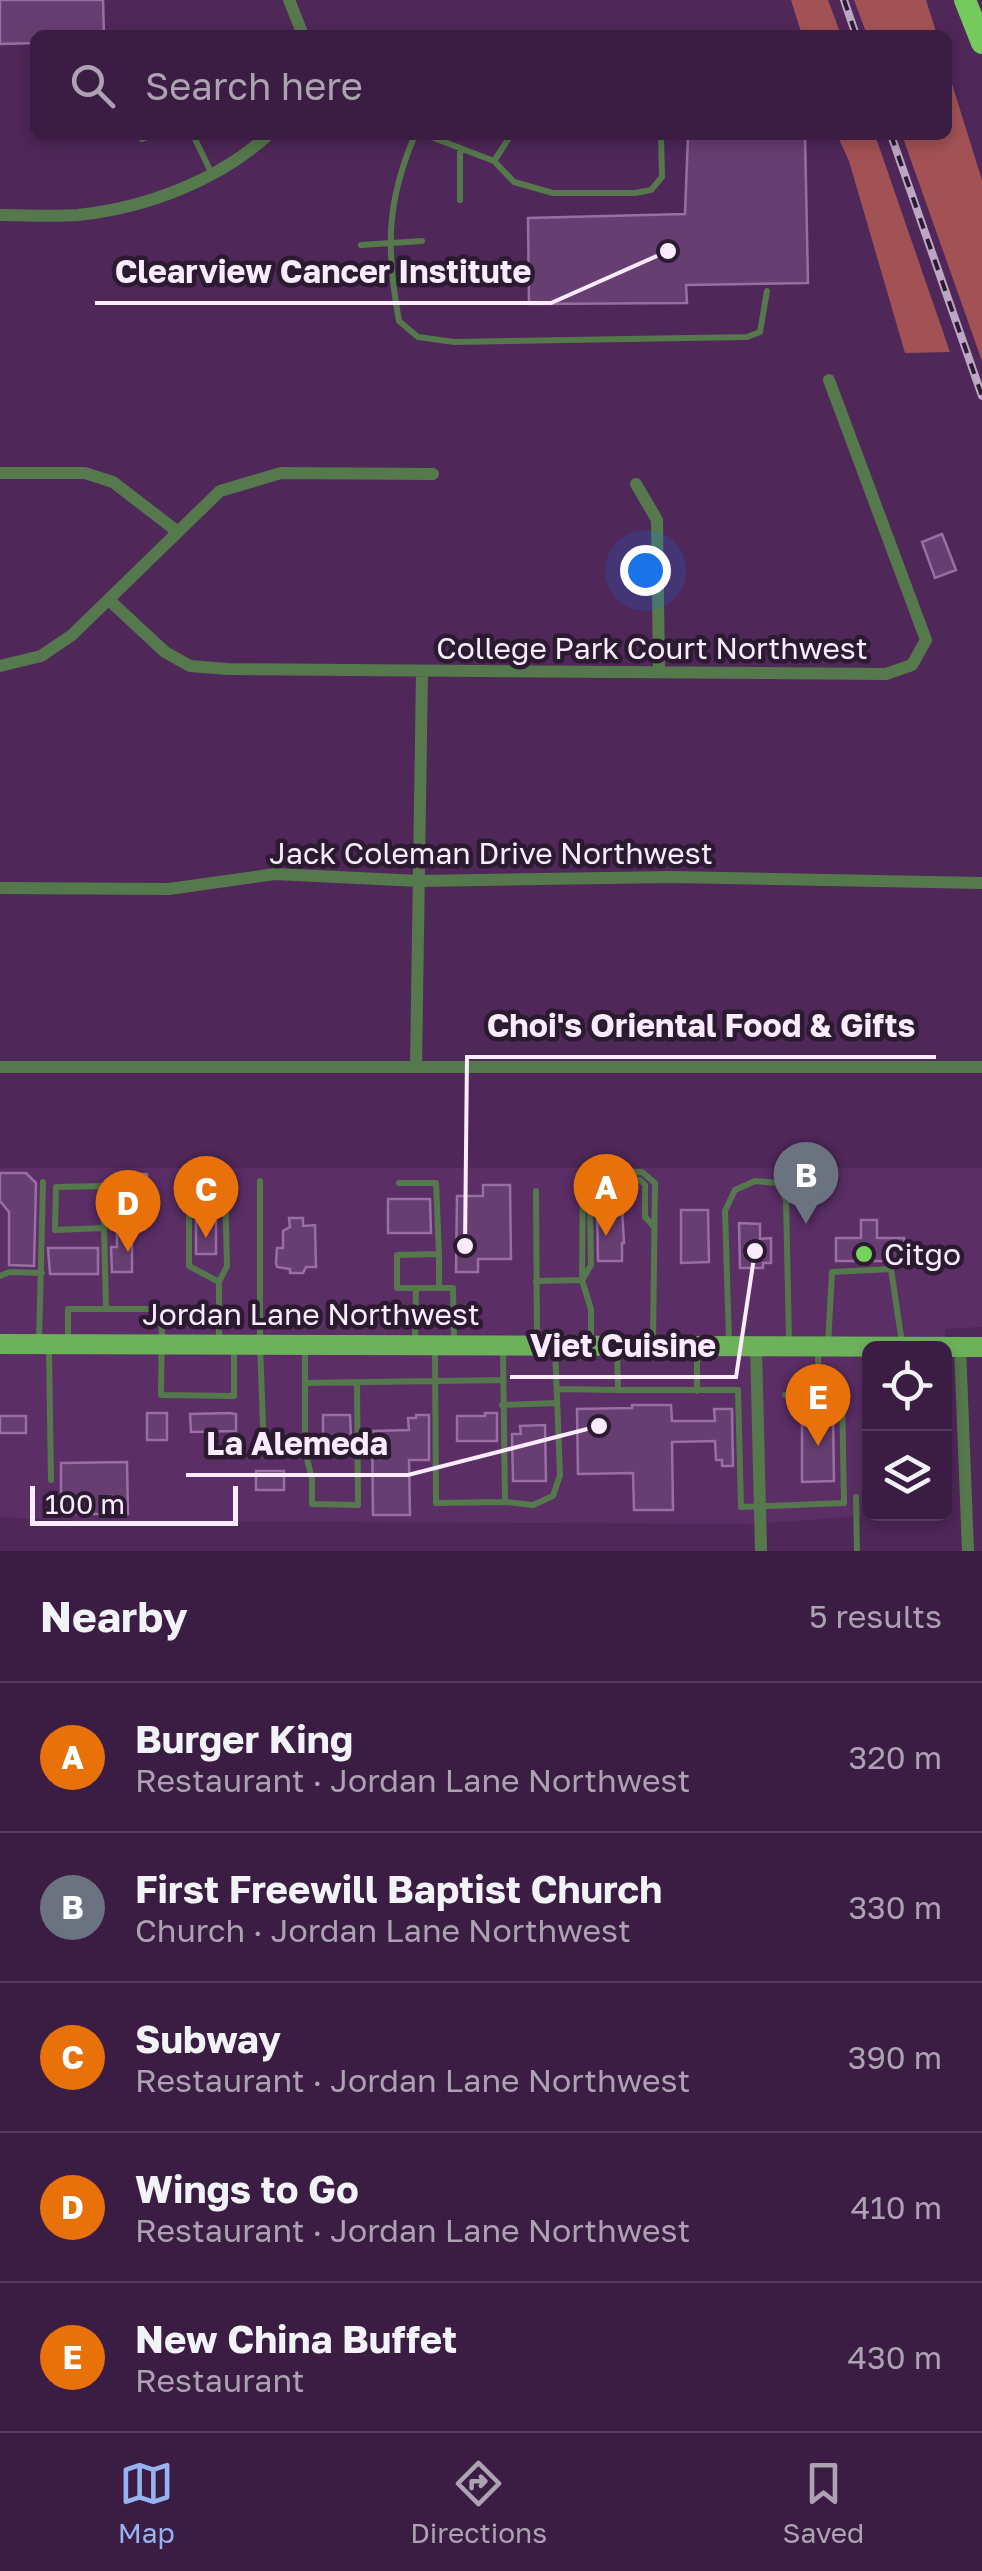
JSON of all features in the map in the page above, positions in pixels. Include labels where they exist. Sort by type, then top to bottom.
[{"type":"highway","points":[[965,0],[982,44]]},
{"type":"main road","name":"Jordan Lane Northwest","points":[[0,1344],[862,1346]]},
{"type":"main road","name":"Jordan Lane Northwest","points":[[952,1347],[982,1347]]},
{"type":"street","points":[[289,0],[302,30]]},
{"type":"street","points":[[0,216],[76,215],[138,205],[212,173],[261,140]]},
{"type":"street","name":"College Park Court Northwest","points":[[109,600],[165,652],[190,666],[422,672],[886,674],[912,665],[926,640],[829,380]]},
{"type":"street","points":[[0,666],[40,656],[72,635],[220,491],[281,472],[432,474]]},
{"type":"street","points":[[0,473],[85,473],[112,482],[178,532]]},
{"type":"street","points":[[636,484],[657,520],[659,672]]},
{"type":"street","points":[[416,1066],[422,672]]},
{"type":"street","name":"Jack Coleman Drive Northwest","points":[[0,888],[169,889],[275,874],[420,881],[672,877],[982,883]]},
{"type":"street","points":[[0,1067],[982,1066]]},
{"type":"street","points":[[756,1346],[761,1551]]},
{"type":"street","points":[[960,1347],[968,1551]]},
{"type":"lane","points":[[196,140],[212,173]]},
{"type":"lane","points":[[413,140],[393,196],[390,244],[399,322],[418,336],[454,342],[747,336],[760,332],[767,291]]},
{"type":"lane","points":[[439,140],[494,161],[514,182],[553,194],[651,190],[662,177],[661,140]]},
{"type":"lane","points":[[494,161],[508,140]]},
{"type":"lane","points":[[460,148],[460,200]]},
{"type":"lane","points":[[362,245],[422,241]]},
{"type":"lane","points":[[591,1346],[591,1310],[582,1280],[584,1174],[642,1172],[655,1183],[653,1347]]},
{"type":"lane","points":[[582,1280],[591,1265],[590,1200],[607,1181],[640,1180],[646,1185],[645,1217],[655,1228]]},
{"type":"lane","points":[[260,1181],[264,1452],[305,1451]]},
{"type":"lane","points":[[729,1347],[725,1212],[735,1190],[754,1181],[777,1183],[786,1200],[789,1347]]},
{"type":"lane","points":[[43,1182],[42,1273],[52,1344],[51,1480]]},
{"type":"lane","points":[[399,1183],[436,1183],[438,1288]]},
{"type":"lane","points":[[52,1344],[68,1309],[162,1309],[161,1396],[234,1396],[218,1282],[227,1266],[226,1185],[189,1186],[189,1266],[218,1282]]},
{"type":"lane","points":[[104,1228],[56,1230],[56,1188],[103,1186],[106,1309]]},
{"type":"lane","points":[[439,1254],[397,1255],[398,1288],[453,1288],[435,1344],[436,1504],[533,1505],[553,1496],[560,1474],[557,1390],[536,1282],[536,1191]]},
{"type":"lane","points":[[819,1394],[832,1272],[891,1269],[902,1341]]},
{"type":"lane","points":[[0,1276],[10,1272],[42,1273]]},
{"type":"lane","points":[[536,1282],[582,1280]]},
{"type":"lane","points":[[416,1288],[435,1344]]},
{"type":"lane","points":[[503,1344],[505,1502]]},
{"type":"lane","points":[[304,1345],[305,1451],[312,1480],[312,1504],[358,1504],[358,1382]]},
{"type":"lane","points":[[616,1346],[618,1390]]},
{"type":"lane","points":[[696,1391],[697,1347]]},
{"type":"lane","points":[[305,1383],[502,1380]]},
{"type":"lane","points":[[557,1390],[738,1390],[740,1507],[844,1503],[842,1393],[785,1395]]},
{"type":"lane","points":[[502,1406],[557,1403]]},
{"type":"lane","points":[[856,1498],[857,1551]]},
{"type":"shaded area","points":[[791,0],[828,0],[839,30],[800,30]]},
{"type":"shaded area","points":[[854,0],[926,0],[935,30],[865,30]]},
{"type":"shaded area","points":[[952,84],[982,180],[982,361],[904,140],[952,140]]},
{"type":"shaded area","points":[[839,140],[877,140],[950,352],[905,353],[849,161]]},
{"type":"shaded area","points":[[0,1168],[982,1168],[982,1327],[945,1329],[945,1341],[862,1341],[861,1516],[755,1524],[77,1521],[0,1517]]},
{"type":"building","points":[[0,0],[103,0],[104,30],[30,30],[30,43],[0,44]]},
{"type":"building","points":[[688,140],[805,140],[808,283],[686,285],[687,303],[529,304],[528,218],[685,214]]},
{"type":"building","points":[[942,534],[956,570],[935,578],[922,542]]},
{"type":"building","points":[[0,1173],[26,1173],[36,1183],[34,1266],[9,1265],[9,1212],[0,1201]]},
{"type":"building","points":[[116,1174],[147,1174],[149,1205],[136,1205],[132,1272],[112,1272],[111,1247],[117,1247]]},
{"type":"building","points":[[483,1185],[510,1185],[511,1259],[478,1259],[478,1272],[456,1272],[457,1196],[483,1196]]},
{"type":"building","points":[[388,1199],[430,1199],[431,1233],[388,1233]]},
{"type":"building","points":[[597,1208],[622,1208],[622,1261],[598,1261]]},
{"type":"building","points":[[681,1210],[708,1210],[709,1262],[681,1263]]},
{"type":"building","points":[[289,1218],[303,1218],[303,1226],[315,1225],[316,1267],[306,1267],[303,1273],[277,1267],[277,1248],[283,1248],[283,1231],[290,1227]]},
{"type":"building","points":[[196,1220],[216,1220],[216,1254],[196,1254]]},
{"type":"building","points":[[861,1220],[877,1220],[877,1238],[904,1238],[904,1261],[836,1261],[836,1238],[861,1238]]},
{"type":"building","points":[[739,1223],[760,1224],[760,1239],[771,1238],[771,1263],[763,1263],[763,1268],[740,1268]]},
{"type":"building","points":[[48,1248],[98,1248],[98,1274],[50,1274]]},
{"type":"building","points":[[671,1405],[672,1421],[715,1421],[714,1409],[732,1409],[733,1466],[722,1466],[722,1460],[716,1460],[715,1441],[672,1442],[673,1510],[634,1510],[633,1473],[578,1474],[577,1409]]},
{"type":"building","points":[[833,1411],[834,1481],[802,1482],[802,1412]]},
{"type":"building","points":[[147,1413],[167,1413],[167,1440],[147,1440]]},
{"type":"building","points":[[497,1413],[497,1441],[457,1441],[457,1416]]},
{"type":"building","points":[[190,1414],[236,1414],[236,1431],[191,1432]]},
{"type":"building","points":[[323,1415],[350,1415],[351,1437],[323,1437]]},
{"type":"building","points":[[429,1415],[429,1460],[409,1460],[410,1515],[373,1515],[372,1431],[409,1430],[408,1418]]},
{"type":"building","points":[[0,1416],[26,1416],[26,1433],[0,1433]]},
{"type":"building","points":[[545,1425],[546,1481],[513,1481],[512,1434],[521,1434],[520,1426]]},
{"type":"building","points":[[127,1462],[128,1514],[61,1514],[61,1463]]},
{"type":"building","points":[[256,1471],[284,1471],[284,1490],[256,1490]]},
{"type":"railway","points":[[844,0],[854,30]]},
{"type":"railway","points":[[893,140],[982,396]]},
{"type":"place","name":"Clearview Cancer Institute","points":[[668,251]]},
{"type":"place","name":"First Freewill Baptist Church","points":[[806,1224]]},
{"type":"place","name":"Burger King","points":[[606,1236]]},
{"type":"place","name":"Subway","points":[[206,1238]]},
{"type":"place","name":"Choi's Oriental Food & Gifts","points":[[465,1246]]},
{"type":"place","name":"Viet Cuisine","points":[[755,1251]]},
{"type":"place","name":"Wings to Go","points":[[128,1252]]},
{"type":"place","name":"Citgo","points":[[864,1254]]},
{"type":"place","name":"La Alemeda","points":[[599,1426]]},
{"type":"place","name":"New China Buffet","points":[[818,1446]]}]
